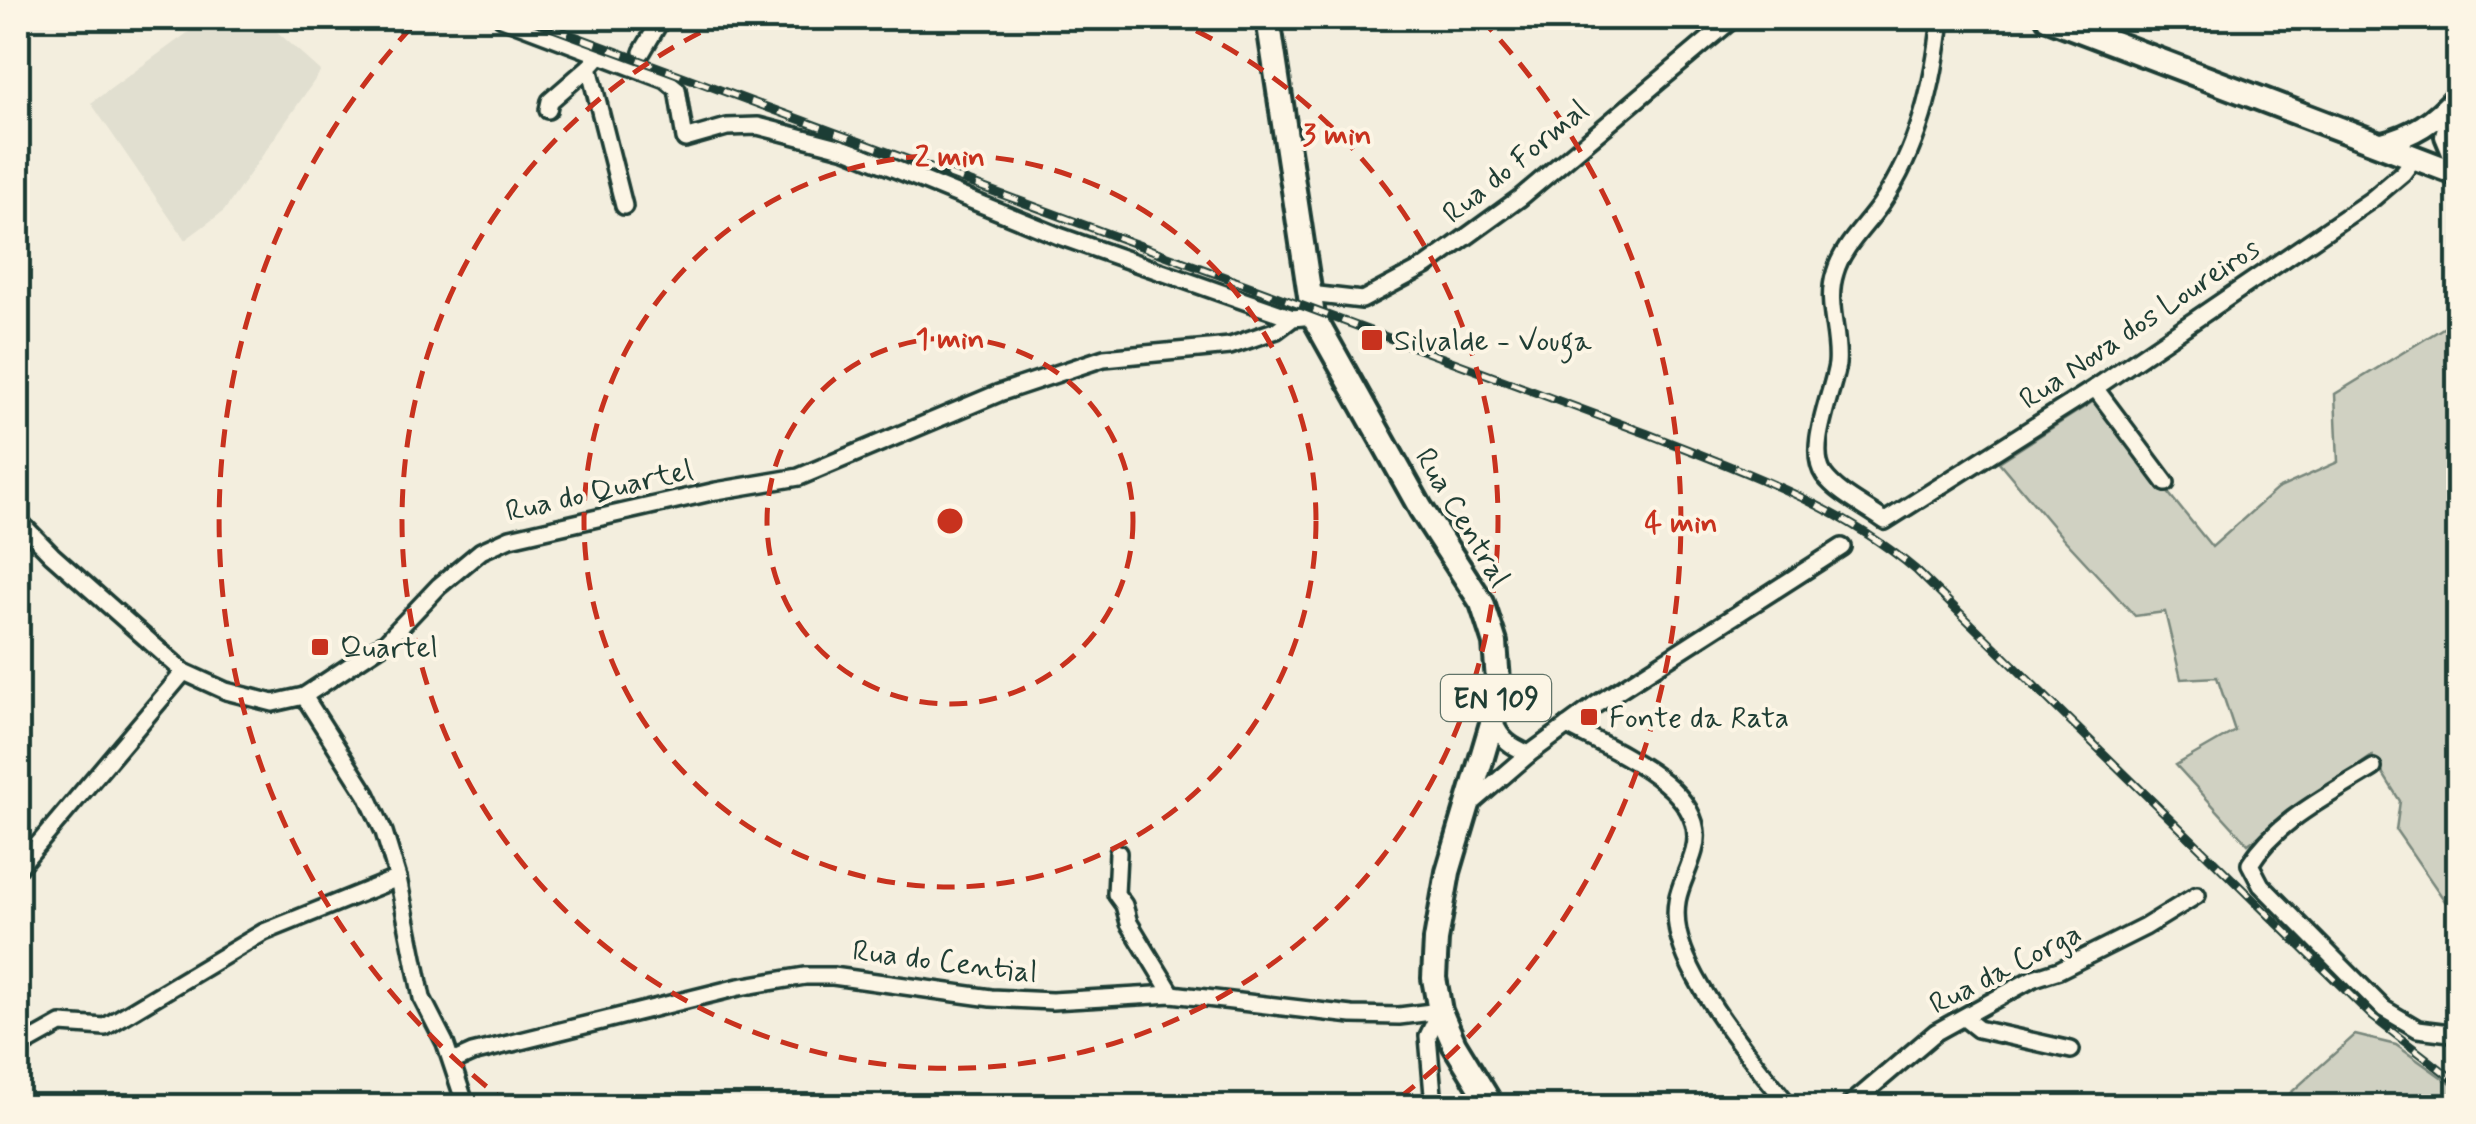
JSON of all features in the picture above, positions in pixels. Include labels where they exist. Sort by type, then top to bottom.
[{"type":"main road","name":"Rua Central","points":[[1268,18],[1305,309],[1421,509],[1482,604],[1495,643],[1498,681],[1493,720],[1448,872],[1434,978],[1440,1011],[1454,1044],[1492,1106]]},
{"type":"main road","points":[[2048,18],[2458,174]]},
{"type":"main road","points":[[2415,157],[2437,151],[2441,128],[2458,97]]},
{"type":"main road","points":[[2379,144],[2420,130],[2441,128]]},
{"type":"main road","points":[[2441,128],[2458,165]]},
{"type":"street","points":[[502,18],[594,61]]},
{"type":"street","points":[[642,52],[662,18]]},
{"type":"street","name":"Rua do Formal","points":[[594,61],[666,80],[676,89],[685,139],[727,126],[758,126],[846,149],[1059,236],[1305,309],[1362,300],[1426,266],[1520,198],[1734,18]]},
{"type":"street","name":"Rua Nova dos Loureiros","points":[[1941,18],[1928,104],[1902,168],[1835,271],[1830,296],[1838,359],[1826,403],[1818,462],[1834,484],[1884,521],[2095,388],[2371,200],[2403,173],[2415,157]]},
{"type":"street","points":[[548,110],[550,101],[594,61]]},
{"type":"street","points":[[594,61],[624,206]]},
{"type":"street","name":"Rua do Quartel","points":[[18,520],[184,672],[226,691],[273,704],[304,696],[386,642],[438,586],[481,550],[510,538],[716,491],[799,477],[999,393],[1104,358],[1230,346],[1277,330],[1305,309]]},
{"type":"street","points":[[2095,388],[2166,483]]},
{"type":"street","points":[[1469,806],[1567,726],[1706,632],[1842,548]]},
{"type":"street","points":[[18,868],[184,672]]},
{"type":"street","points":[[304,696],[367,795],[384,832],[398,878],[422,998],[452,1062],[466,1106]]},
{"type":"street","points":[[1493,720],[1500,736],[1529,754]]},
{"type":"street","points":[[1567,726],[1656,776],[1686,804],[1696,822],[1695,850],[1674,901],[1686,956],[1715,1006],[1789,1106]]},
{"type":"street","points":[[2373,768],[2302,812],[2262,844],[2250,864],[2261,885],[2384,1009],[2418,1029],[2458,1034]]},
{"type":"street","points":[[1118,853],[1116,894],[1172,994]]},
{"type":"street","points":[[18,1048],[62,1024],[105,1026],[264,932],[398,878]]},
{"type":"street","name":"Rua da Corga","points":[[1849,1106],[1936,1032],[2034,978],[2145,928],[2197,895]]},
{"type":"street","name":"Rua do Cential","points":[[452,1062],[739,986],[805,976],[834,976],[990,998],[1052,1001],[1172,994],[1352,1015],[1400,1016],[1440,1011]]},
{"type":"street","points":[[1434,1106],[1428,1036],[1440,1011]]},
{"type":"street","points":[[1964,1018],[1978,1029],[2071,1050]]},
{"type":"shaded area","points":[[208,18],[256,18],[321,71],[224,211],[185,240],[91,103]]},
{"type":"shaded area","points":[[2458,319],[2458,920],[2396,830],[2400,801],[2372,756],[2248,844],[2176,765],[2235,731],[2217,677],[2181,679],[2165,612],[2135,616],[1999,462],[2094,401],[2212,547],[2277,489],[2338,462],[2335,394]]},
{"type":"shaded area","points":[[2355,1035],[2396,1045],[2458,1089],[2458,1106],[2276,1106]]},
{"type":"railway","points":[[526,18],[1648,434],[1822,508],[1916,570],[2373,1017],[2458,1083]]},
{"type":"place","name":"Silvalde - Vouga","points":[[1372,340]]},
{"type":"place","name":"Quartel","points":[[320,647]]},
{"type":"place","name":"Fonte da Rata","points":[[1589,717]]}]
